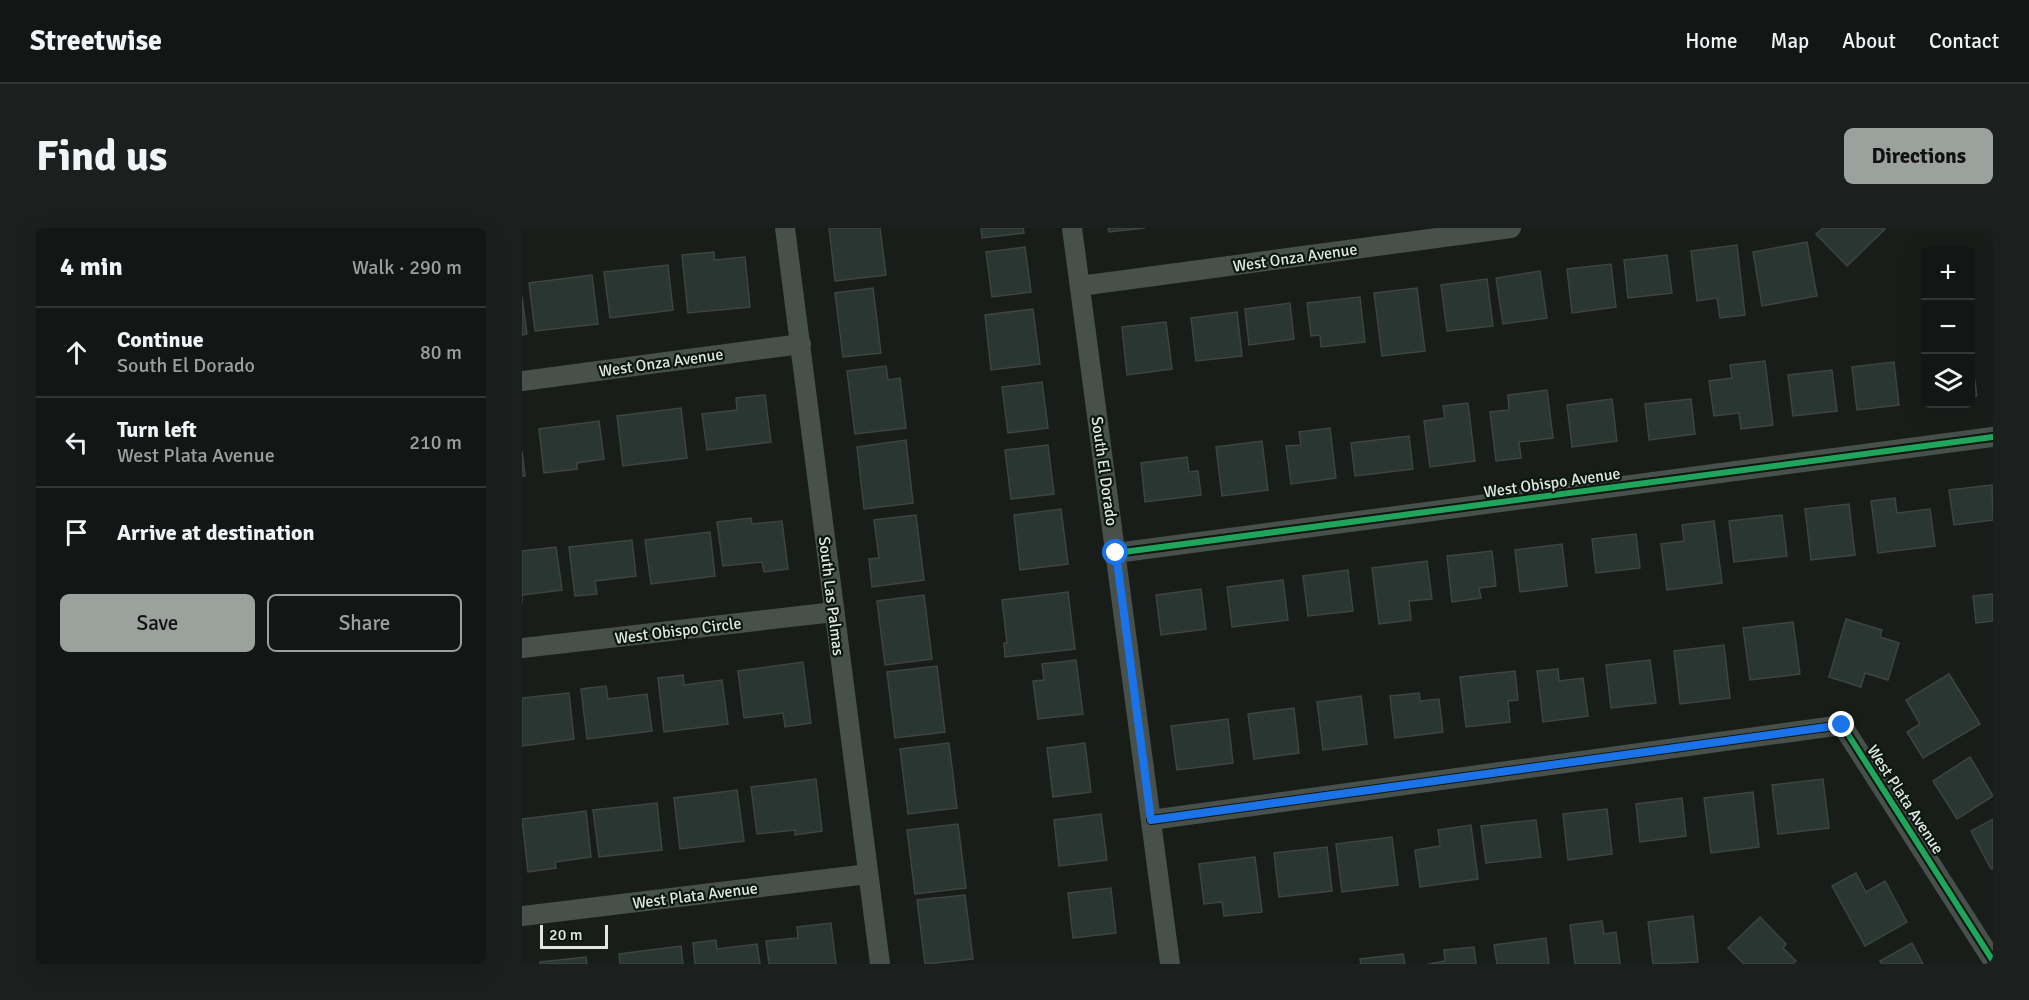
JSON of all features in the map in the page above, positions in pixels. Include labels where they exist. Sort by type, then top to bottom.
[{"type":"street","name":"South Las Palmas","points":[[785,228],[880,964]]},
{"type":"street","name":"South El Dorado","points":[[1072,228],[1170,964]]},
{"type":"street","name":"West Onza Avenue","points":[[1080,286],[1511,228]]},
{"type":"street","name":"West Onza Avenue","points":[[522,381],[801,344]]},
{"type":"street","name":"West Obispo Avenue","points":[[1116,553],[1993,437]]},
{"type":"street","name":"West Obispo Circle","points":[[522,648],[834,612]]},
{"type":"street","name":"West Plata Avenue","points":[[1151,820],[1842,725],[1993,961]]},
{"type":"street","name":"West Plata Avenue","points":[[522,916],[868,874]]},
{"type":"building","points":[[829,228],[880,228],[886,275],[835,281]]},
{"type":"building","points":[[981,228],[1023,228],[1024,233],[982,238]]},
{"type":"building","points":[[1108,228],[1145,228],[1109,232]]},
{"type":"building","points":[[1823,228],[1885,229],[1847,266],[1816,234]]},
{"type":"building","points":[[1807,242],[1817,296],[1762,306],[1753,252]]},
{"type":"building","points":[[1737,245],[1745,315],[1720,318],[1717,298],[1697,301],[1691,251]]},
{"type":"building","points":[[1025,247],[1031,292],[992,297],[986,252]]},
{"type":"building","points":[[714,252],[714,260],[745,257],[750,307],[688,313],[682,255]]},
{"type":"building","points":[[1667,255],[1672,293],[1628,298],[1624,260]]},
{"type":"building","points":[[1611,264],[1616,307],[1572,313],[1567,269]]},
{"type":"building","points":[[668,265],[673,310],[610,318],[604,272]]},
{"type":"building","points":[[1540,271],[1547,318],[1503,324],[1496,278]]},
{"type":"building","points":[[592,275],[598,324],[535,331],[529,283]]},
{"type":"building","points":[[1487,279],[1493,326],[1447,331],[1441,285]]},
{"type":"building","points":[[873,288],[881,353],[843,357],[835,293]]},
{"type":"building","points":[[1417,288],[1425,351],[1382,356],[1374,293]]},
{"type":"building","points":[[522,297],[527,334],[522,335]]},
{"type":"building","points":[[1360,297],[1365,342],[1321,347],[1320,335],[1311,336],[1307,303]]},
{"type":"building","points":[[1290,303],[1294,339],[1249,345],[1245,309]]},
{"type":"building","points":[[1033,309],[1040,364],[991,370],[985,315]]},
{"type":"building","points":[[1237,312],[1242,356],[1196,361],[1191,318]]},
{"type":"building","points":[[1166,322],[1172,369],[1127,375],[1122,327]]},
{"type":"building","points":[[1765,361],[1773,425],[1741,429],[1739,413],[1714,416],[1709,381],[1732,378],[1730,365]]},
{"type":"building","points":[[1894,362],[1899,405],[1857,410],[1852,367]]},
{"type":"building","points":[[886,366],[888,380],[900,378],[906,428],[855,434],[847,371]]},
{"type":"building","points":[[1832,370],[1837,411],[1793,416],[1788,375]]},
{"type":"building","points":[[1042,382],[1048,428],[1008,433],[1002,387]]},
{"type":"building","points":[[1547,390],[1553,438],[1519,442],[1521,458],[1496,461],[1490,412],[1509,410],[1508,395]]},
{"type":"building","points":[[765,395],[771,442],[707,450],[702,414],[737,410],[736,398]]},
{"type":"building","points":[[1612,399],[1617,441],[1572,447],[1567,405]]},
{"type":"building","points":[[1691,399],[1695,434],[1649,440],[1645,404]]},
{"type":"building","points":[[1468,403],[1475,461],[1430,467],[1424,421],[1445,418],[1443,406]]},
{"type":"building","points":[[681,408],[687,458],[623,466],[617,416]]},
{"type":"building","points":[[599,421],[604,459],[577,463],[577,469],[544,473],[539,429]]},
{"type":"building","points":[[1330,428],[1336,478],[1291,484],[1286,446],[1301,445],[1299,432]]},
{"type":"building","points":[[1409,436],[1413,469],[1355,476],[1351,443]]},
{"type":"building","points":[[906,440],[913,503],[864,509],[857,447]]},
{"type":"building","points":[[1262,441],[1268,490],[1222,496],[1216,447]]},
{"type":"building","points":[[1048,445],[1054,494],[1011,499],[1005,450]]},
{"type":"building","points":[[522,451],[525,476],[522,476]]},
{"type":"building","points":[[1187,457],[1189,472],[1198,471],[1201,495],[1145,502],[1141,463]]},
{"type":"building","points":[[1992,485],[1993,520],[1954,525],[1949,490]]},
{"type":"building","points":[[1895,498],[1897,513],[1930,509],[1935,546],[1878,553],[1871,501]]},
{"type":"building","points":[[1849,504],[1855,555],[1811,560],[1805,509]]},
{"type":"building","points":[[1061,509],[1068,564],[1020,570],[1014,515]]},
{"type":"building","points":[[916,515],[924,580],[872,587],[869,559],[879,558],[874,520]]},
{"type":"building","points":[[1782,515],[1787,556],[1734,562],[1729,521]]},
{"type":"building","points":[[751,518],[752,524],[782,521],[788,569],[764,572],[762,562],[723,566],[717,522]]},
{"type":"building","points":[[1714,521],[1722,583],[1667,590],[1661,544],[1684,541],[1682,525]]},
{"type":"building","points":[[710,532],[715,576],[651,584],[645,540]]},
{"type":"building","points":[[1636,534],[1640,568],[1596,573],[1592,539]]},
{"type":"building","points":[[632,540],[636,576],[595,581],[597,594],[575,596],[569,547]]},
{"type":"building","points":[[1562,544],[1567,586],[1520,592],[1515,550]]},
{"type":"building","points":[[556,547],[562,590],[522,595],[522,551]]},
{"type":"building","points":[[1492,551],[1496,586],[1479,588],[1481,598],[1452,602],[1447,556]]},
{"type":"building","points":[[1427,561],[1432,599],[1409,601],[1411,620],[1379,624],[1372,568]]},
{"type":"building","points":[[1348,570],[1353,611],[1308,616],[1303,576]]},
{"type":"building","points":[[1283,580],[1288,620],[1232,627],[1227,587]]},
{"type":"building","points":[[1201,589],[1206,629],[1161,635],[1156,595]]},
{"type":"building","points":[[1068,592],[1075,649],[1005,657],[1004,643],[1007,643],[1002,600]]},
{"type":"building","points":[[1993,594],[1993,621],[1976,623],[1973,596]]},
{"type":"building","points":[[924,595],[932,659],[885,665],[877,601]]},
{"type":"building","points":[[1846,619],[1882,630],[1880,637],[1899,643],[1888,680],[1865,673],[1861,687],[1829,677]]},
{"type":"building","points":[[1793,622],[1800,674],[1750,680],[1743,628]]},
{"type":"building","points":[[1724,645],[1730,698],[1680,704],[1674,651]]},
{"type":"building","points":[[1076,660],[1083,714],[1038,719],[1033,681],[1044,680],[1042,664]]},
{"type":"building","points":[[1650,660],[1656,703],[1611,708],[1606,665]]},
{"type":"building","points":[[803,662],[811,723],[785,727],[783,713],[744,718],[738,671]]},
{"type":"building","points":[[937,666],[945,732],[895,738],[887,672]]},
{"type":"building","points":[[1558,669],[1559,681],[1583,678],[1588,716],[1543,722],[1537,671]]},
{"type":"building","points":[[1515,671],[1518,700],[1508,701],[1510,722],[1466,727],[1460,677]]},
{"type":"building","points":[[1949,674],[1980,724],[1923,758],[1907,732],[1920,724],[1906,700]]},
{"type":"building","points":[[683,675],[684,685],[722,680],[728,724],[664,732],[658,678]]},
{"type":"building","points":[[606,686],[608,699],[647,694],[652,731],[587,739],[581,689]]},
{"type":"building","points":[[569,693],[574,739],[522,746],[522,698]]},
{"type":"building","points":[[1419,693],[1420,701],[1439,699],[1443,732],[1395,738],[1390,696]]},
{"type":"building","points":[[1361,696],[1367,744],[1323,750],[1317,702]]},
{"type":"building","points":[[1294,708],[1299,753],[1254,759],[1248,714]]},
{"type":"building","points":[[1228,719],[1233,763],[1177,770],[1171,726]]},
{"type":"building","points":[[949,743],[957,808],[908,814],[900,749]]},
{"type":"building","points":[[1085,743],[1091,792],[1053,797],[1047,748]]},
{"type":"building","points":[[1970,757],[1993,796],[1957,819],[1933,781]]},
{"type":"building","points":[[816,779],[822,831],[795,835],[795,830],[757,834],[751,787]]},
{"type":"building","points":[[1823,779],[1829,828],[1778,834],[1772,785]]},
{"type":"building","points":[[737,790],[744,841],[680,849],[674,798]]},
{"type":"building","points":[[1753,792],[1759,847],[1711,853],[1704,798]]},
{"type":"building","points":[[1682,798],[1686,836],[1640,842],[1636,804]]},
{"type":"building","points":[[657,803],[662,850],[599,857],[593,810]]},
{"type":"building","points":[[1607,809],[1612,854],[1568,860],[1563,814]]},
{"type":"building","points":[[586,811],[591,857],[555,862],[556,868],[528,872],[522,819]]},
{"type":"building","points":[[1101,814],[1107,860],[1059,866],[1054,820]]},
{"type":"building","points":[[1993,819],[1993,869],[1991,869],[1971,831]]},
{"type":"building","points":[[1536,820],[1541,857],[1486,863],[1481,826]]},
{"type":"building","points":[[958,824],[966,888],[915,894],[907,830]]},
{"type":"building","points":[[1471,825],[1478,879],[1420,887],[1415,850],[1440,846],[1438,830]]},
{"type":"building","points":[[1392,837],[1398,885],[1342,892],[1336,844]]},
{"type":"building","points":[[1327,847],[1332,891],[1279,897],[1274,853]]},
{"type":"building","points":[[1255,857],[1262,912],[1224,916],[1222,902],[1204,904],[1199,864]]},
{"type":"building","points":[[1856,873],[1866,892],[1885,881],[1907,922],[1865,946],[1832,886]]},
{"type":"building","points":[[1111,888],[1116,933],[1073,938],[1068,893]]},
{"type":"building","points":[[965,895],[973,959],[925,964],[917,900]]},
{"type":"building","points":[[1693,916],[1698,962],[1653,964],[1648,922]]},
{"type":"building","points":[[1760,917],[1786,944],[1783,948],[1796,961],[1793,964],[1744,964],[1728,948]]},
{"type":"building","points":[[1602,921],[1604,934],[1616,932],[1620,964],[1575,964],[1570,925]]},
{"type":"building","points":[[831,923],[836,964],[769,964],[766,941],[798,938],[797,927]]},
{"type":"building","points":[[1546,938],[1549,964],[1497,964],[1494,945]]},
{"type":"building","points":[[716,940],[717,949],[757,944],[760,964],[695,964],[693,943]]},
{"type":"building","points":[[1912,943],[1923,964],[1882,964],[1880,961]]},
{"type":"building","points":[[681,946],[683,964],[620,964],[619,954]]},
{"type":"building","points":[[1474,947],[1476,964],[1428,964],[1445,961],[1444,950]]},
{"type":"building","points":[[1403,954],[1405,964],[1361,964],[1360,959]]},
{"type":"building","points":[[586,957],[587,964],[540,964],[540,962]]},
{"type":"cycle path","points":[[1116,553],[1993,437]]},
{"type":"cycle path","points":[[1151,820],[1842,725],[1993,961]]},
{"type":"route","points":[[1116,553],[1151,820],[1842,725]]}]
